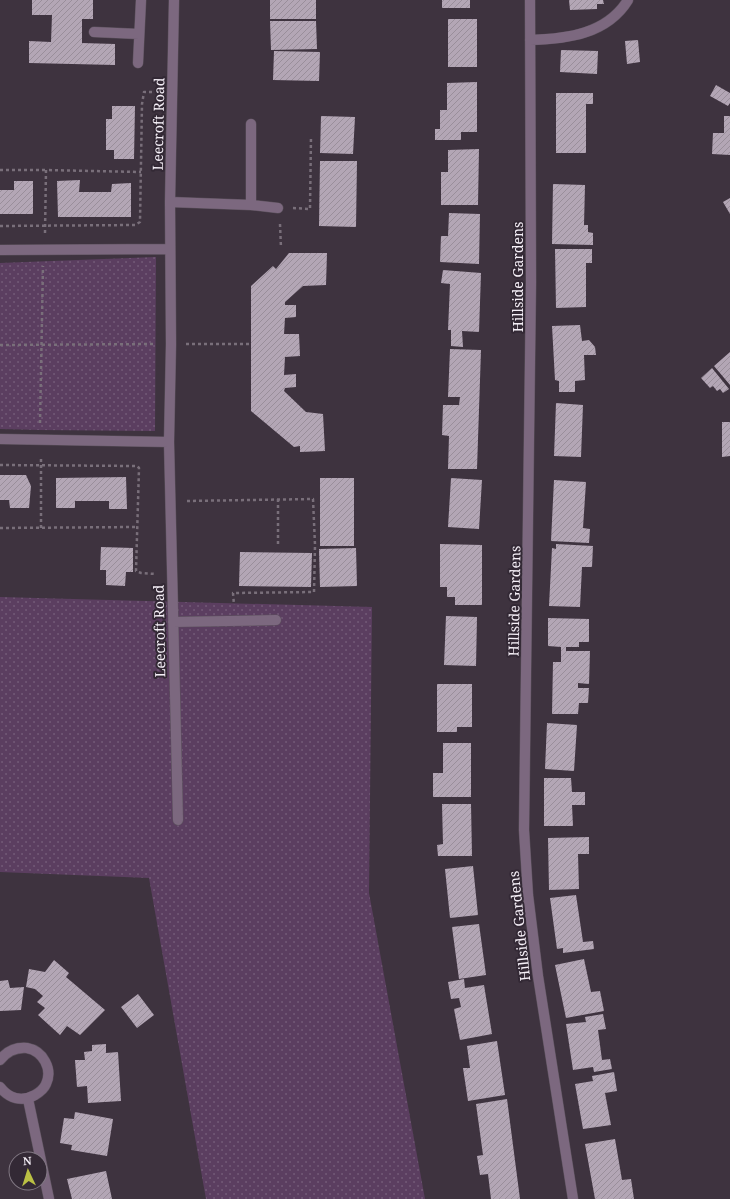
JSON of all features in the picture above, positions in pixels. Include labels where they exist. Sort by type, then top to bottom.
[{"type":"street","points":[[138,62],[141,0]]},
{"type":"street","name":"Leecroft Road","points":[[174,0],[170,202],[171,344],[169,442],[178,820]]},
{"type":"street","name":"Hillside Gardens","points":[[530,0],[531,305],[524,830],[528,895],[538,976],[573,1199]]},
{"type":"street","points":[[530,40],[556,39],[586,33],[606,24],[618,13],[628,0]]},
{"type":"street","points":[[94,32],[139,34]]},
{"type":"street","points":[[251,124],[251,205]]},
{"type":"street","points":[[170,202],[251,205],[278,208]]},
{"type":"street","points":[[0,250],[170,249]]},
{"type":"street","points":[[0,439],[169,442]]},
{"type":"street","points":[[173,622],[276,620]]},
{"type":"street","points":[[0,1060],[12,1049],[30,1049],[38,1053],[44,1059],[48,1067],[46,1085],[41,1092],[28,1099],[16,1099],[6,1094],[0,1087]]},
{"type":"street","points":[[28,1099],[49,1199]]},
{"type":"path","points":[[0,226],[135,225],[140,222],[142,104],[144,92],[173,93]]},
{"type":"path","points":[[281,248],[278,208],[310,209],[311,136]]},
{"type":"path","points":[[0,170],[141,172]]},
{"type":"path","points":[[41,528],[41,345],[46,170]]},
{"type":"path","points":[[0,345],[249,344]]},
{"type":"path","points":[[0,465],[136,466],[139,468],[136,571],[141,573],[172,574]]},
{"type":"path","points":[[170,501],[313,498],[315,545],[314,592],[233,593],[236,621]]},
{"type":"path","points":[[278,499],[278,544]]},
{"type":"path","points":[[0,528],[138,527]]},
{"type":"shaded area","points":[[156,257],[155,431],[0,429],[0,263]]},
{"type":"shaded area","points":[[0,597],[372,607],[369,893],[425,1199],[206,1199],[149,878],[0,872]]},
{"type":"building","points":[[32,0],[93,0],[93,19],[82,19],[82,43],[115,44],[115,65],[29,63],[29,41],[51,42],[52,15],[32,15]]},
{"type":"building","points":[[270,0],[316,0],[316,19],[270,19]]},
{"type":"building","points":[[442,0],[470,0],[470,8],[442,8]]},
{"type":"building","points":[[569,0],[603,0],[604,4],[597,4],[597,9],[570,10]]},
{"type":"building","points":[[448,19],[477,19],[477,67],[448,67]]},
{"type":"building","points":[[270,21],[316,21],[317,49],[271,50]]},
{"type":"building","points":[[638,40],[640,62],[627,64],[625,41]]},
{"type":"building","points":[[561,50],[598,51],[597,74],[560,72]]},
{"type":"building","points":[[274,51],[320,52],[319,81],[273,80]]},
{"type":"building","points":[[477,82],[477,132],[461,132],[461,140],[435,140],[435,129],[440,129],[440,110],[447,110],[447,83]]},
{"type":"building","points":[[716,85],[730,93],[730,103],[728,106],[710,96]]},
{"type":"building","points":[[556,93],[593,93],[593,104],[586,104],[586,153],[556,153]]},
{"type":"building","points":[[112,106],[135,106],[134,159],[114,159],[114,150],[106,150],[106,119],[112,119]]},
{"type":"building","points":[[321,116],[355,117],[353,154],[320,153]]},
{"type":"building","points":[[724,116],[730,116],[730,155],[712,154],[713,133],[724,133]]},
{"type":"building","points":[[479,149],[478,205],[441,205],[441,172],[448,172],[448,150]]},
{"type":"building","points":[[320,161],[357,161],[356,227],[319,226]]},
{"type":"building","points":[[80,180],[79,192],[111,192],[112,184],[131,183],[131,217],[58,217],[57,181]]},
{"type":"building","points":[[14,181],[33,181],[33,214],[0,214],[0,190],[14,190]]},
{"type":"building","points":[[553,184],[585,185],[584,225],[588,225],[588,232],[593,233],[593,245],[552,244]]},
{"type":"building","points":[[730,198],[730,214],[723,202]]},
{"type":"building","points":[[449,213],[480,214],[479,264],[440,262],[441,236],[448,236]]},
{"type":"building","points":[[555,249],[592,249],[592,263],[586,263],[586,307],[556,308]]},
{"type":"building","points":[[289,253],[327,253],[326,285],[303,286],[285,302],[285,305],[296,305],[296,317],[285,318],[284,334],[299,334],[300,356],[285,357],[284,375],[296,374],[296,387],[285,388],[284,391],[306,412],[323,414],[325,451],[300,452],[300,446],[294,447],[251,411],[251,286],[273,266],[276,269]]},
{"type":"building","points":[[443,270],[481,273],[479,332],[462,331],[463,347],[451,346],[451,330],[448,330],[450,284],[441,283]]},
{"type":"building","points":[[580,325],[582,341],[589,340],[595,347],[596,355],[584,355],[585,380],[575,381],[575,392],[559,392],[559,381],[555,380],[552,326]]},
{"type":"building","points":[[450,349],[481,350],[477,469],[448,469],[449,436],[442,435],[443,405],[459,405],[460,397],[448,397]]},
{"type":"building","points":[[730,352],[730,385],[714,366]]},
{"type":"building","points":[[712,368],[729,389],[723,393],[720,389],[717,391],[713,386],[710,388],[701,378]]},
{"type":"building","points":[[556,403],[583,405],[581,457],[554,456]]},
{"type":"building","points":[[722,422],[730,422],[730,456],[722,457]]},
{"type":"building","points":[[0,475],[26,475],[31,486],[29,508],[10,508],[9,500],[0,500]]},
{"type":"building","points":[[126,477],[127,509],[109,509],[109,501],[75,501],[75,508],[56,508],[56,478]]},
{"type":"building","points":[[320,478],[354,478],[354,546],[320,546]]},
{"type":"building","points":[[451,478],[482,480],[479,529],[448,527]]},
{"type":"building","points":[[554,480],[586,482],[583,528],[590,529],[589,543],[551,541]]},
{"type":"building","points":[[440,544],[482,545],[482,605],[455,605],[455,597],[447,597],[447,587],[440,587]]},
{"type":"building","points":[[556,544],[593,546],[592,567],[582,567],[580,607],[549,606],[552,548],[556,549]]},
{"type":"building","points":[[101,547],[133,548],[133,572],[126,572],[125,586],[106,585],[106,570],[100,570]]},
{"type":"building","points":[[356,548],[357,586],[320,587],[319,549]]},
{"type":"building","points":[[240,552],[312,553],[311,587],[239,586]]},
{"type":"building","points":[[446,616],[477,617],[476,666],[444,665]]},
{"type":"building","points":[[548,618],[589,619],[589,642],[579,642],[579,647],[566,647],[566,651],[590,651],[589,684],[578,683],[578,688],[589,688],[588,703],[579,703],[578,714],[552,714],[553,662],[561,662],[561,647],[548,646]]},
{"type":"building","points":[[437,684],[472,684],[472,727],[457,727],[457,732],[437,732]]},
{"type":"building","points":[[547,723],[577,725],[574,771],[545,769]]},
{"type":"building","points":[[443,743],[471,743],[471,797],[433,797],[433,773],[443,773]]},
{"type":"building","points":[[544,778],[571,778],[572,792],[585,792],[585,805],[572,805],[573,826],[544,826]]},
{"type":"building","points":[[442,804],[471,804],[472,856],[438,856],[437,845],[443,844]]},
{"type":"building","points":[[589,837],[589,854],[578,854],[579,889],[549,890],[548,838]]},
{"type":"building","points":[[473,866],[478,915],[450,918],[445,869]]},
{"type":"building","points":[[576,895],[583,942],[593,941],[594,949],[563,953],[563,948],[557,949],[550,898]]},
{"type":"building","points":[[479,924],[486,975],[459,979],[452,927]]},
{"type":"building","points":[[584,959],[591,992],[600,991],[604,1011],[566,1018],[555,965]]},
{"type":"building","points":[[54,960],[69,973],[66,977],[105,1010],[80,1035],[67,1026],[60,1035],[38,1015],[45,1008],[37,1002],[43,996],[35,989],[26,987],[29,969],[45,972]]},
{"type":"building","points":[[464,979],[465,988],[484,985],[492,1034],[460,1040],[454,1009],[461,1007],[459,998],[451,999],[448,982]]},
{"type":"building","points":[[8,980],[10,988],[24,987],[21,1010],[0,1011],[0,981]]},
{"type":"building","points":[[138,994],[154,1015],[137,1028],[121,1007]]},
{"type":"building","points":[[603,1014],[606,1029],[598,1030],[602,1060],[610,1059],[612,1069],[594,1072],[593,1067],[573,1070],[566,1024],[586,1022],[585,1017]]},
{"type":"building","points":[[497,1041],[505,1095],[468,1101],[463,1068],[470,1068],[467,1046]]},
{"type":"building","points":[[106,1044],[106,1053],[118,1052],[121,1101],[88,1103],[87,1086],[77,1087],[75,1060],[85,1060],[84,1052],[92,1051],[92,1045]]},
{"type":"building","points":[[614,1072],[617,1091],[605,1093],[611,1125],[583,1129],[575,1084],[593,1081],[592,1076]]},
{"type":"building","points":[[507,1099],[520,1199],[491,1199],[488,1174],[480,1175],[477,1156],[483,1155],[476,1104]]},
{"type":"building","points":[[75,1112],[113,1119],[107,1156],[71,1150],[72,1145],[60,1143],[64,1118],[74,1119]]},
{"type":"building","points":[[615,1139],[622,1180],[631,1179],[634,1199],[595,1199],[585,1144]]},
{"type":"building","points":[[106,1171],[112,1199],[72,1199],[67,1179]]}]
